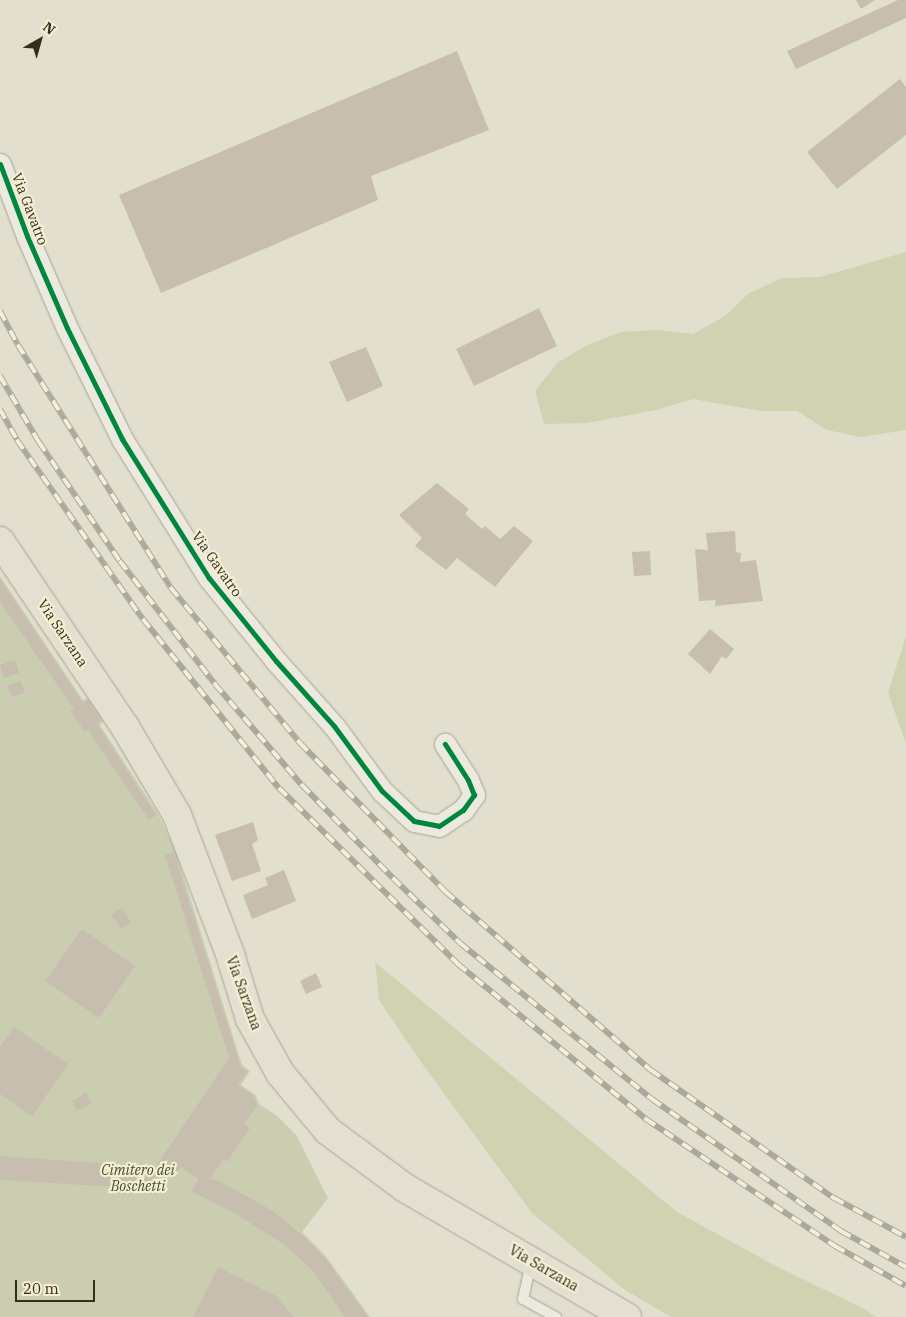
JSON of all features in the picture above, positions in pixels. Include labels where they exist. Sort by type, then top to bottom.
[{"type":"main road","name":"Via Sarzana","points":[[0,541],[125,727],[177,816],[230,954],[250,1019],[280,1074],[328,1131],[406,1188],[531,1261],[620,1316]]},
{"type":"street","name":"Via Gavatro","points":[[0,164],[26,236],[122,439],[209,578],[276,661],[334,726],[382,791],[414,821],[439,826],[463,810],[474,795],[468,780],[445,744]]},
{"type":"lane","points":[[531,1261],[523,1298],[556,1317]]},
{"type":"green space","points":[[906,252],[906,430],[861,437],[827,430],[797,411],[761,411],[693,399],[656,410],[587,423],[544,424],[535,391],[557,363],[587,345],[621,332],[657,330],[693,334],[725,316],[749,293],[783,278],[820,277]]},
{"type":"green space","name":"Cimitero dei Boschetti","points":[[0,576],[83,700],[88,698],[104,721],[100,725],[158,814],[176,852],[242,1065],[250,1071],[241,1085],[256,1095],[259,1104],[276,1115],[297,1136],[328,1198],[302,1232],[325,1255],[370,1317],[0,1317]]},
{"type":"green space","points":[[906,636],[906,743],[888,693]]},
{"type":"green space","points":[[375,962],[677,1212],[774,1265],[864,1309],[876,1317],[671,1317],[625,1290],[532,1213],[423,1065],[379,1000]]},
{"type":"building","points":[[856,0],[875,0],[861,9]]},
{"type":"building","points":[[898,0],[906,0],[906,18],[796,69],[787,51]]},
{"type":"building","points":[[457,51],[489,130],[371,176],[378,200],[161,293],[119,195]]},
{"type":"building","points":[[900,79],[906,87],[906,135],[837,189],[807,152]]},
{"type":"building","points":[[539,308],[557,346],[474,386],[456,349]]},
{"type":"building","points":[[366,347],[383,386],[347,402],[329,362]]},
{"type":"building","points":[[437,483],[469,509],[465,514],[482,529],[485,526],[500,539],[514,526],[533,541],[495,587],[457,558],[446,570],[415,546],[422,538],[399,515]]},
{"type":"building","points":[[735,531],[736,552],[741,553],[740,562],[756,560],[763,601],[715,606],[716,600],[699,601],[695,549],[708,550],[706,533]]},
{"type":"building","points":[[650,551],[651,575],[634,576],[632,552]]},
{"type":"building","points":[[0,579],[83,703],[87,700],[101,721],[97,724],[156,815],[149,820],[88,730],[85,732],[70,711],[74,709],[0,602]]},
{"type":"building","points":[[710,629],[734,649],[726,659],[722,656],[710,674],[688,654]]},
{"type":"building","points":[[15,660],[19,673],[4,678],[0,665]]},
{"type":"building","points":[[21,681],[25,693],[11,697],[7,685]]},
{"type":"building","points":[[253,822],[258,840],[252,844],[261,871],[232,881],[215,835]]},
{"type":"building","points":[[174,853],[241,1067],[248,1072],[238,1085],[254,1096],[257,1106],[244,1124],[250,1128],[227,1162],[223,1159],[210,1179],[217,1180],[273,1211],[309,1241],[326,1259],[368,1317],[345,1317],[313,1271],[285,1245],[236,1214],[191,1191],[199,1179],[181,1167],[173,1178],[156,1166],[229,1058],[165,855]]},
{"type":"building","points":[[284,870],[296,901],[252,919],[243,895],[268,885],[265,878]]},
{"type":"building","points":[[122,908],[131,922],[121,929],[111,915]]},
{"type":"building","points":[[82,929],[135,966],[99,1018],[45,981]]},
{"type":"building","points":[[316,973],[322,987],[306,994],[300,981]]},
{"type":"building","points":[[14,1027],[68,1064],[32,1116],[0,1094],[0,1047]]},
{"type":"building","points":[[86,1093],[92,1103],[77,1111],[72,1101]]},
{"type":"building","points":[[0,1156],[155,1167],[154,1189],[0,1180]]},
{"type":"building","points":[[218,1267],[276,1296],[294,1317],[193,1317]]},
{"type":"railway","points":[[0,311],[18,345],[171,588],[300,743],[446,892],[651,1070],[834,1198],[906,1237]]},
{"type":"railway","points":[[0,376],[39,442],[120,561],[215,684],[302,785],[393,878],[460,943],[652,1099],[841,1231],[906,1267]]},
{"type":"railway","points":[[0,409],[17,440],[143,619],[279,788],[458,964],[646,1119],[835,1246],[906,1286]]},
{"type":"cycle path","points":[[0,164],[27,236],[67,328],[122,439],[209,578],[276,661],[334,726],[382,791],[414,821],[439,826],[463,810],[474,795],[468,780],[445,744]]}]
